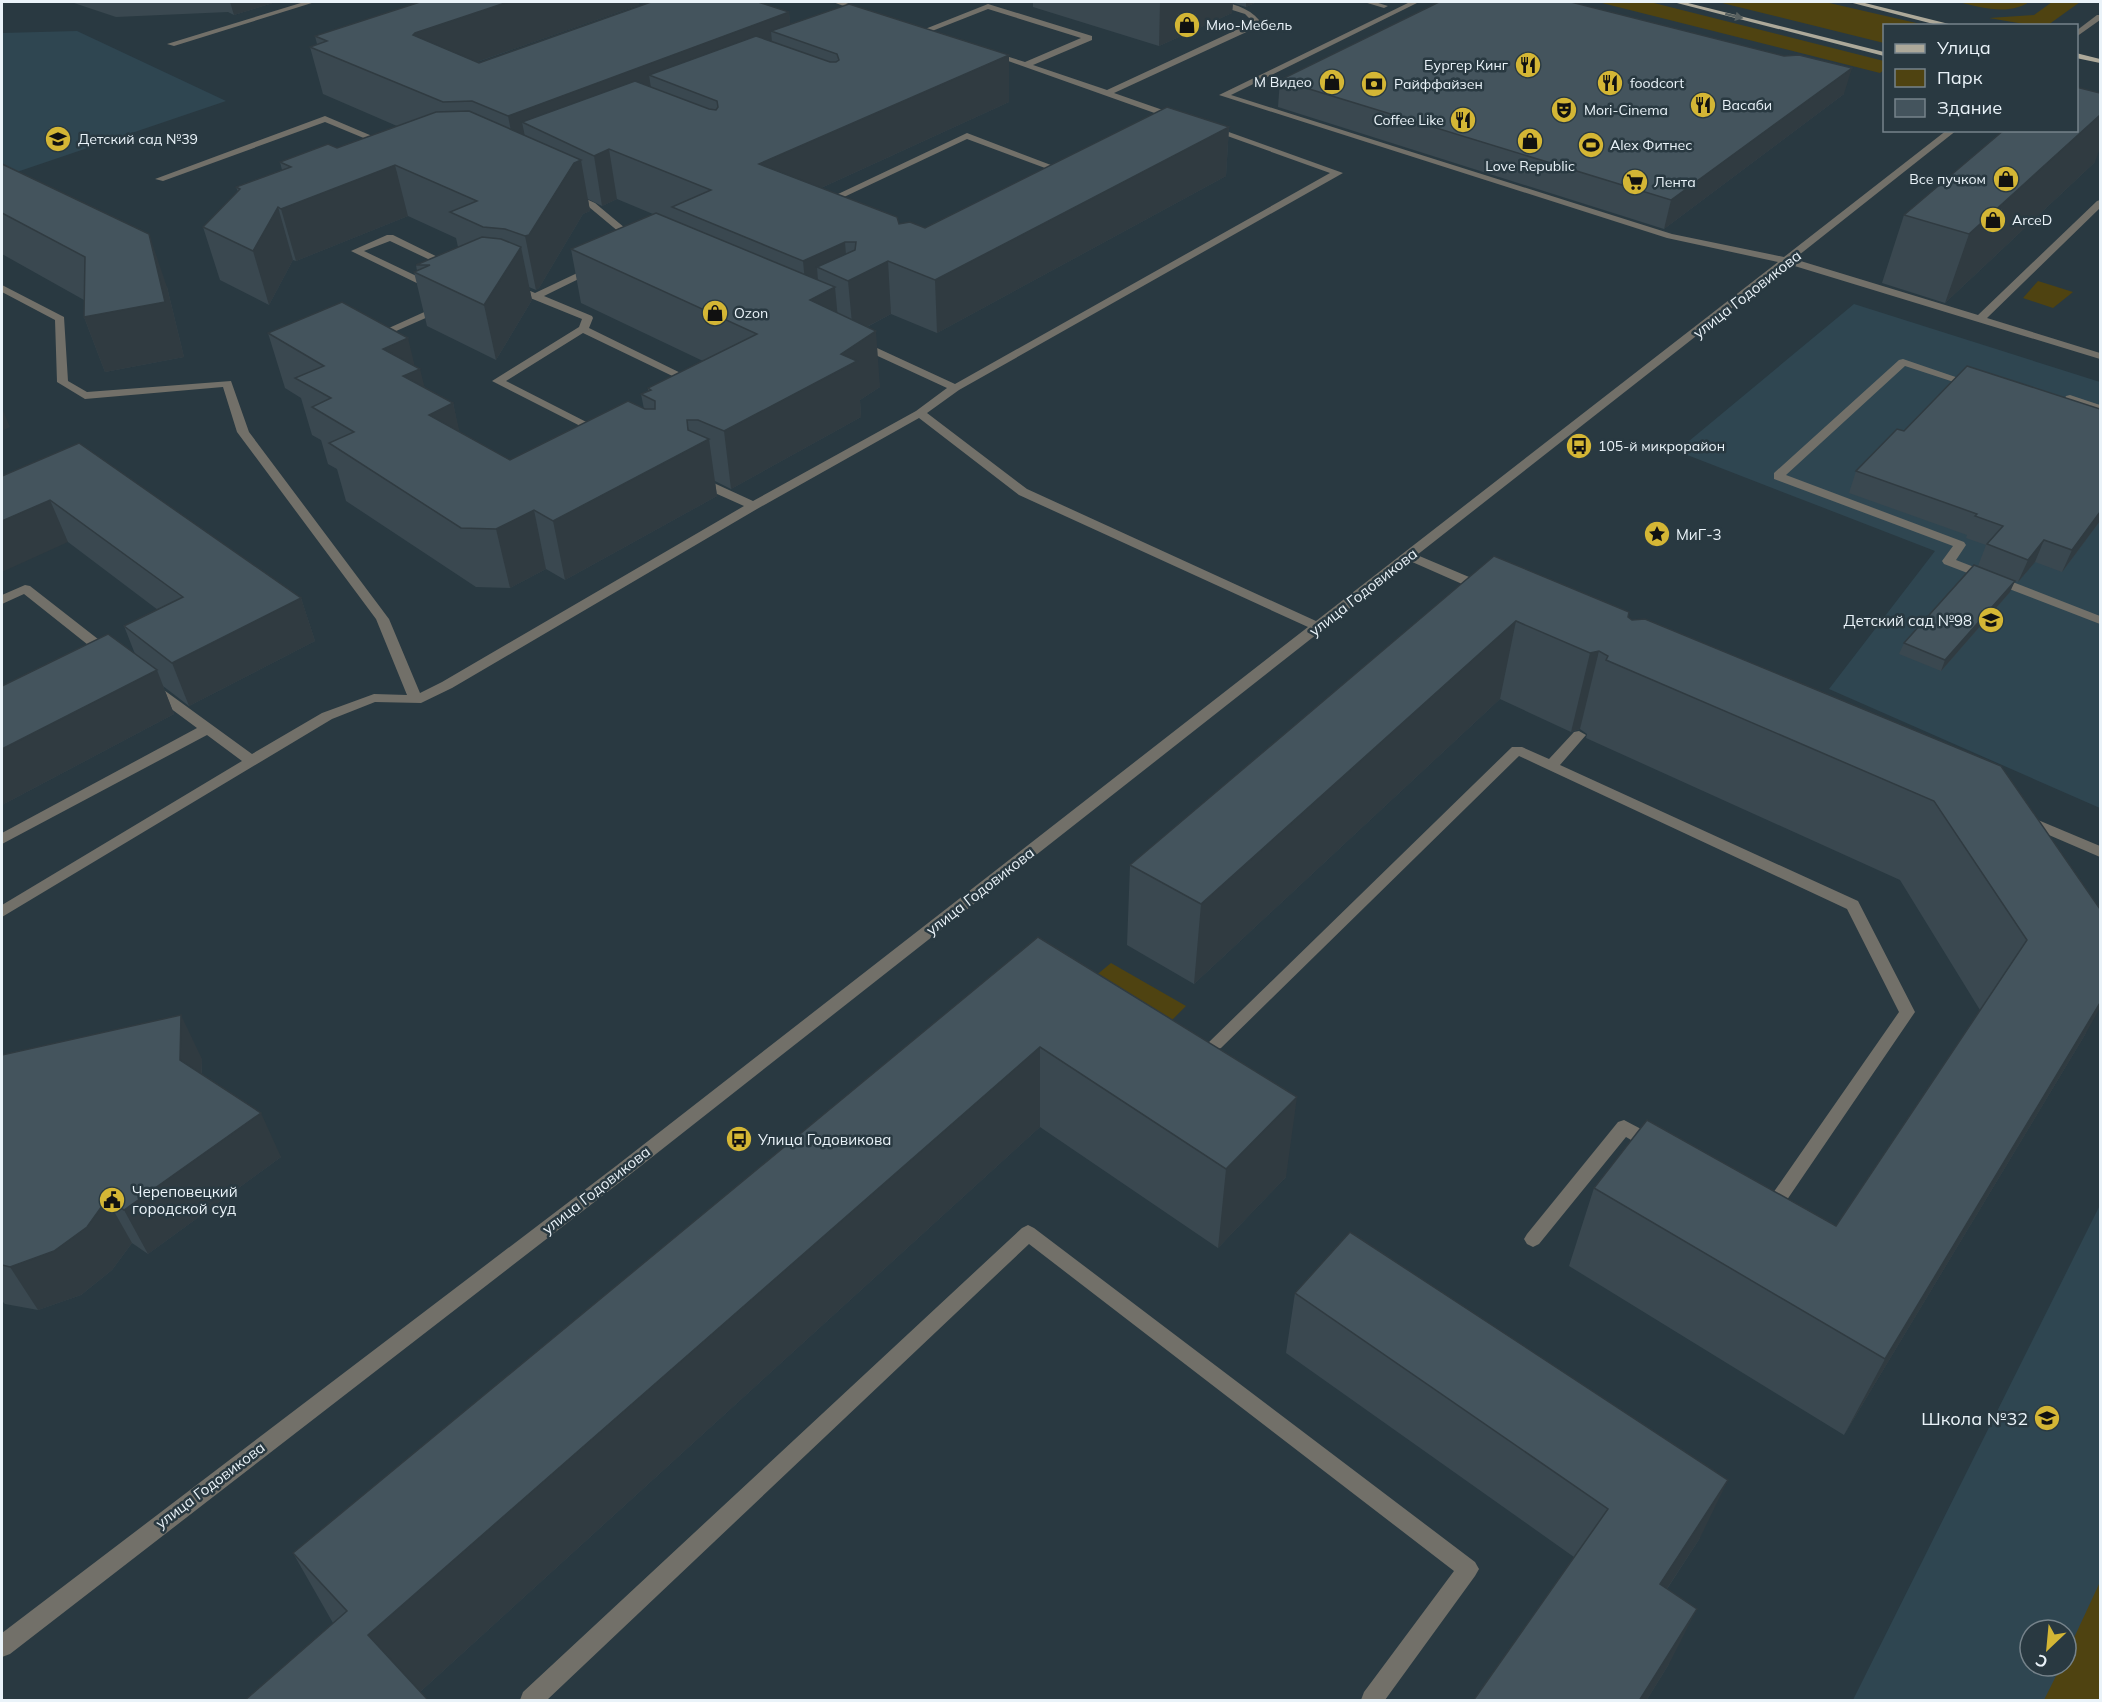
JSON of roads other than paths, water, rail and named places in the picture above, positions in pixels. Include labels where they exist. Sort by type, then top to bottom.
[{"type":"main road","points":[[1677,2],[1883,54]]},
{"type":"main road","points":[[1853,2],[1945,24]]},
{"type":"main road","points":[[2078,56],[2100,61]]},
{"type":"street","points":[[171,44],[311,2]]},
{"type":"street","points":[[837,2],[878,15]]},
{"type":"street","points":[[1107,93],[1250,27],[1255,20],[1248,12],[1211,2]]},
{"type":"street","points":[[1368,2],[1384,6]]},
{"type":"street","points":[[1415,2],[1223,95],[1670,236],[1789,261],[2100,356]]},
{"type":"street","points":[[935,35],[920,29],[988,6],[1089,38],[1025,65]]},
{"type":"street","points":[[2078,34],[2100,17]]},
{"type":"street","points":[[980,50],[1185,120]]},
{"type":"street","points":[[1164,121],[1174,116]]},
{"type":"street","points":[[160,179],[325,119],[401,150]]},
{"type":"street","points":[[2,912],[327,716],[374,698],[416,700],[447,686],[753,506],[920,413],[955,388],[1338,173],[1196,124]]},
{"type":"street","name":"улица Годовикова","points":[[2,1646],[622,1171],[1789,261],[1950,132]]},
{"type":"street","points":[[815,207],[967,136],[1068,173],[1078,164]]},
{"type":"street","points":[[560,190],[592,205],[639,246],[629,253]]},
{"type":"street","points":[[1981,318],[2100,203]]},
{"type":"street","points":[[440,281],[429,285],[356,251],[390,237],[462,271],[451,276]]},
{"type":"street","points":[[536,296],[608,262]]},
{"type":"street","points":[[504,286],[515,287],[588,318],[583,329],[498,381],[610,438]]},
{"type":"street","points":[[2,288],[60,319],[63,382],[85,396],[227,383],[243,432],[382,619],[416,700]]},
{"type":"street","points":[[362,342],[449,304]]},
{"type":"street","points":[[583,329],[708,389]]},
{"type":"street","points":[[850,339],[955,388]]},
{"type":"street","points":[[1988,390],[1903,362],[1778,476],[1960,545],[1948,561],[2100,620]]},
{"type":"street","points":[[2052,410],[2063,414],[2070,398],[2100,408]]},
{"type":"street","points":[[920,413],[1023,492],[1319,627]]},
{"type":"street","points":[[701,482],[753,506]]},
{"type":"street","points":[[1408,556],[1492,591]]},
{"type":"street","points":[[2,600],[25,590],[119,662],[108,667]]},
{"type":"street","points":[[145,682],[252,761]]},
{"type":"street","points":[[2,839],[206,729]]},
{"type":"street","points":[[1551,766],[1579,735]]},
{"type":"street","points":[[1215,1044],[1517,750],[1853,904],[1907,1012],[1770,1212],[1760,1206]]},
{"type":"street","points":[[2016,815],[2100,852]]},
{"type":"street","points":[[1533,1239],[1624,1127],[1672,1155]]},
{"type":"street","points":[[531,1701],[1028,1233],[1468,1569],[1372,1701]]},
{"type":"place","name":"Мио-Мебель","points":[[1187,25]]},
{"type":"place","name":"Бургер Кинг","points":[[1528,65]]},
{"type":"place","name":"М Видео","points":[[1332,82]]},
{"type":"place","name":"foodcort","points":[[1610,83]]},
{"type":"place","name":"Райффайзен","points":[[1374,84]]},
{"type":"place","name":"Васаби","points":[[1703,105]]},
{"type":"place","name":"Mori-Cinema","points":[[1564,110]]},
{"type":"place","name":"Coffee Like","points":[[1463,120]]},
{"type":"place","name":"Детский сад №39","points":[[58,139]]},
{"type":"place","name":"Love Republic","points":[[1530,141]]},
{"type":"place","name":"Alex Фитнес","points":[[1591,145]]},
{"type":"place","name":"Все пучком","points":[[2006,179]]},
{"type":"place","name":"Лента","points":[[1635,182]]},
{"type":"place","name":"ArceD","points":[[1993,220]]},
{"type":"place","name":"Ozon","points":[[715,313]]},
{"type":"place","name":"105-й микрорайон","points":[[1579,446]]},
{"type":"place","name":"МиГ-3","points":[[1657,534]]},
{"type":"place","name":"Детский сад №98","points":[[1991,620]]},
{"type":"place","name":"Улица Годовикова","points":[[739,1139]]},
{"type":"place","name":"Череповецкий городской суд","points":[[112,1200]]},
{"type":"place","name":"Школа №32","points":[[2047,1418]]}]
